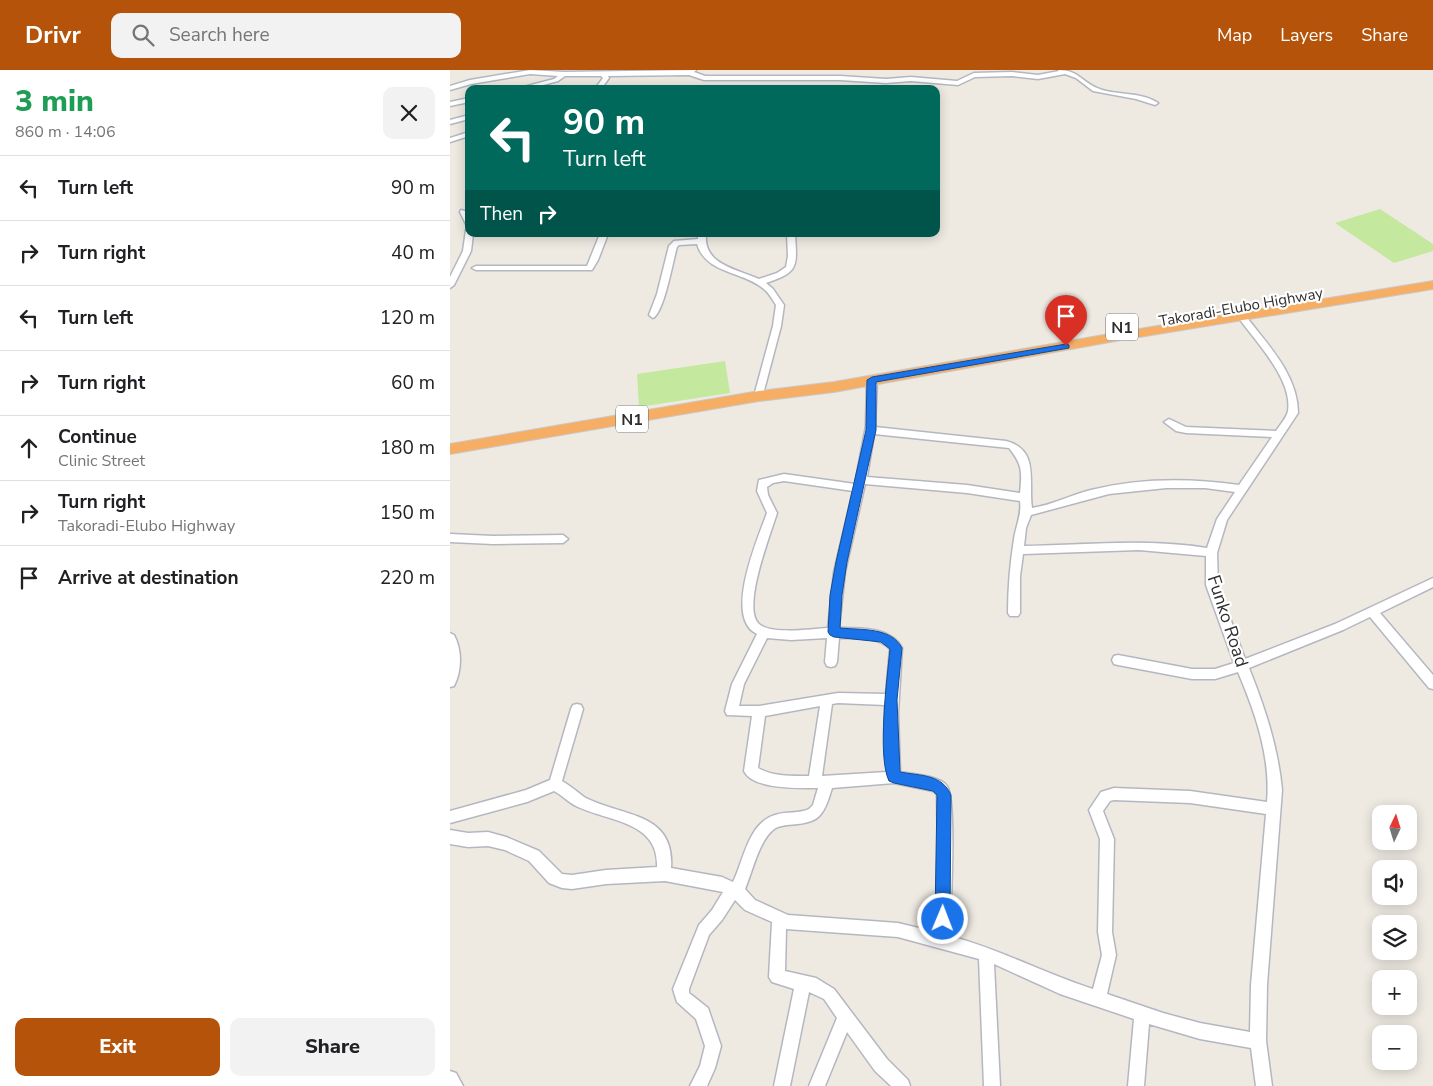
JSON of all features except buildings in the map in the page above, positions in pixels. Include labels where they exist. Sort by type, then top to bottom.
[{"type":"highway","name":"Takoradi-Elubo Highway","points":[[814,388],[831,379],[917,362],[1433,275]]},
{"type":"highway","name":"Takoradi-Elubo Highway","points":[[450,449],[759,396],[814,388],[834,388],[1121,336],[1433,285]]},
{"type":"street","points":[[743,78],[749,70]]},
{"type":"street","points":[[782,77],[787,70]]},
{"type":"street","points":[[840,78],[846,71]]},
{"type":"street","points":[[450,88],[470,82],[530,72],[564,74],[593,72],[691,72],[704,78],[743,78],[767,81],[782,77],[840,78],[886,82],[911,79],[958,83],[974,75],[1012,74],[1038,77],[1063,71],[1078,77],[1095,90],[1137,97],[1155,103]]},
{"type":"street","points":[[601,85],[606,78],[602,73]]},
{"type":"street","points":[[535,85],[556,80],[564,74]]},
{"type":"street","points":[[450,104],[465,101]]},
{"type":"street","points":[[450,122],[465,118]]},
{"type":"street","points":[[450,140],[465,135]]},
{"type":"street","points":[[450,285],[468,251],[469,237]]},
{"type":"street","points":[[476,268],[589,268],[595,262],[598,243],[602,237]]},
{"type":"street","points":[[653,315],[661,294],[673,246],[677,243],[701,237],[711,261],[759,282],[768,288],[780,305],[759,396]]},
{"type":"street","points":[[759,282],[783,274],[791,267],[793,260],[790,237]]},
{"type":"street","name":"Funko Road","points":[[1242,317],[1276,363],[1294,396],[1293,413],[1244,489],[1222,519],[1211,553],[1212,585],[1241,665],[1256,698],[1273,764],[1275,790],[1259,985],[1258,1042],[1264,1086]]},
{"type":"street","points":[[831,662],[836,595],[841,562],[871,430],[872,380]]},
{"type":"street","points":[[1169,422],[1179,430],[1280,434]]},
{"type":"street","points":[[871,430],[967,439],[1013,446],[1026,464],[1025,498],[1028,512],[1021,528],[1013,587],[1014,613]]},
{"type":"street","points":[[894,777],[891,751],[891,700],[896,648],[893,643],[881,637],[834,632],[763,633],[753,627],[747,612],[751,573],[772,513],[771,506],[762,493],[761,488],[763,484],[771,479],[791,477],[837,486],[860,484],[967,489],[1025,498]]},
{"type":"street","points":[[1028,512],[1041,511],[1097,493],[1150,485],[1198,485],[1244,489]]},
{"type":"street","points":[[450,538],[493,540],[563,539]]},
{"type":"street","points":[[1018,550],[1122,545],[1175,548],[1211,553]]},
{"type":"street","points":[[1118,660],[1192,674],[1214,674],[1249,663],[1340,627],[1433,582]]},
{"type":"street","points":[[1372,611],[1433,684]]},
{"type":"street","points":[[763,633],[744,670],[731,711],[759,711],[827,699],[891,700]]},
{"type":"street","points":[[450,638],[455,655],[455,666],[450,682]]},
{"type":"street","points":[[698,1086],[707,1068],[713,1046],[702,1014],[682,997],[681,989],[704,930],[734,890],[768,825],[784,818],[804,818],[813,815],[818,810],[827,699]]},
{"type":"street","points":[[555,784],[577,709]]},
{"type":"street","points":[[759,711],[751,771],[755,776],[821,782],[894,777],[936,785],[942,789],[944,795],[945,859],[942,941]]},
{"type":"street","points":[[450,817],[527,796],[555,784]]},
{"type":"street","points":[[555,784],[579,801],[639,822],[648,827],[654,834],[666,857],[664,874]]},
{"type":"street","points":[[1098,998],[1109,955],[1105,932],[1107,839],[1096,810],[1106,796],[1114,794],[1190,797],[1273,809]]},
{"type":"street","points":[[450,837],[468,840],[488,839],[506,844],[534,856],[554,878],[562,881],[572,882],[606,877],[664,874],[700,878],[722,884],[734,890],[750,905],[779,919],[795,923],[891,929],[942,941],[986,954],[1060,986],[1142,1014],[1200,1031],[1258,1042]]},
{"type":"street","points":[[779,919],[777,977],[816,986],[830,994],[881,1065],[902,1086]]},
{"type":"street","points":[[986,954],[992,1086]]},
{"type":"street","points":[[782,1086],[803,984]]},
{"type":"street","points":[[1136,1086],[1142,1014]]},
{"type":"street","points":[[816,1086],[846,1016]]},
{"type":"street","points":[[450,1079],[455,1086]]},
{"type":"green space","points":[[1380,209],[1433,244],[1433,251],[1394,263],[1335,223]]},
{"type":"green space","points":[[725,361],[730,393],[639,407],[637,374]]},
{"type":"route","points":[[943,919],[945,859],[944,795],[942,789],[936,785],[894,777],[891,751],[891,700],[896,648],[889,640],[881,637],[834,632],[836,595],[841,562],[871,430],[873,414],[872,380],[1066,346]]}]
